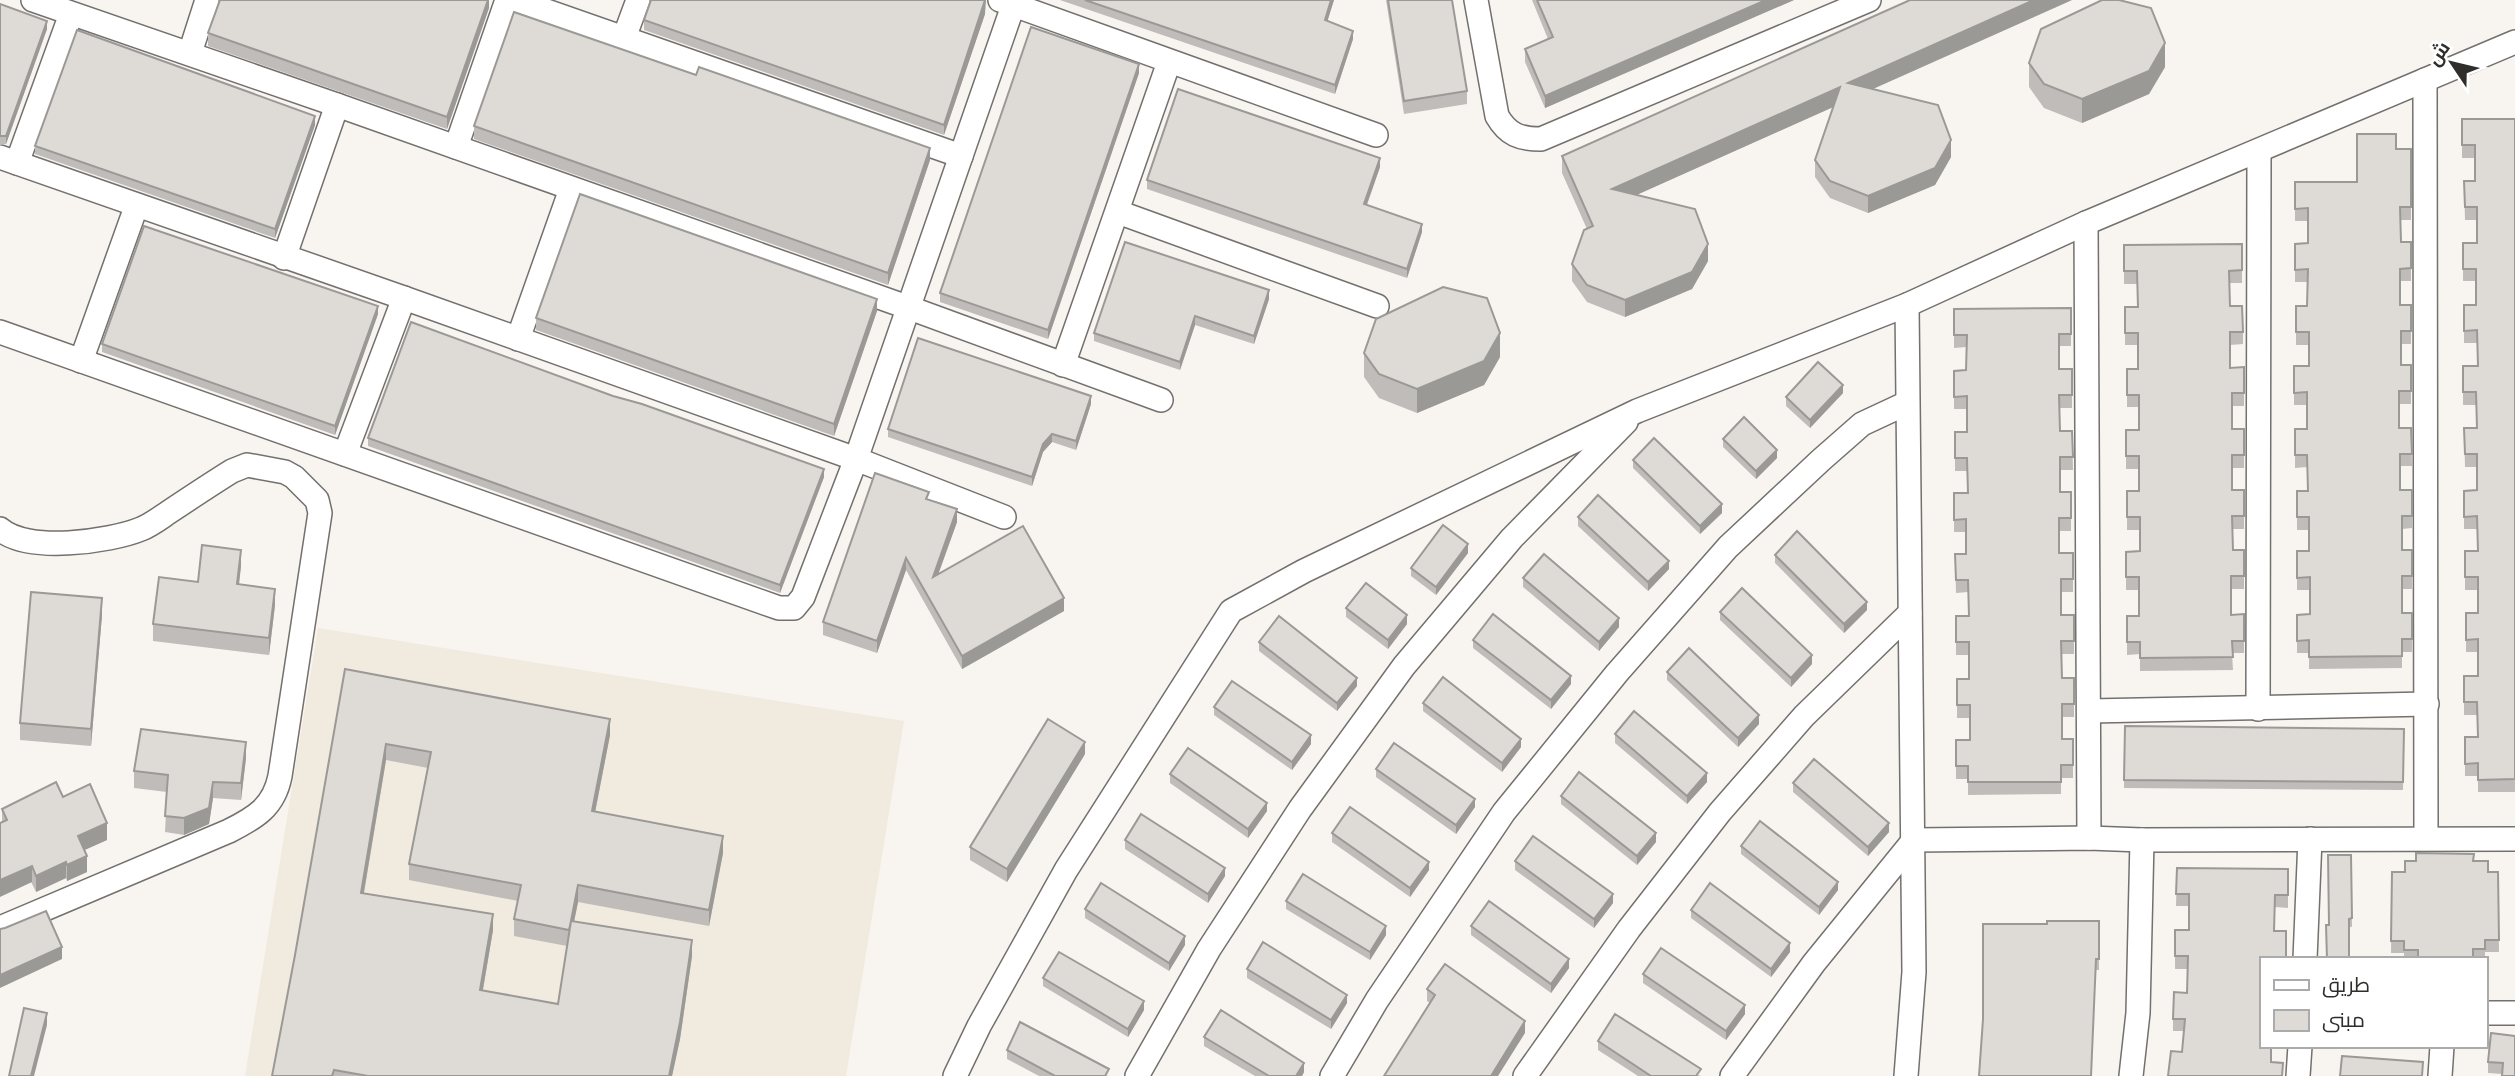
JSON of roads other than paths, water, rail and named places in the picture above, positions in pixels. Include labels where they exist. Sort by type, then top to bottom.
[{"type":"street","points":[[33,0],[456,147],[1161,400]]},
{"type":"street","points":[[190,53],[208,0]]},
{"type":"street","points":[[456,147],[507,0]]},
{"type":"street","points":[[515,0],[961,156]]},
{"type":"street","points":[[624,38],[638,0]]},
{"type":"street","points":[[1476,0],[1497,116],[1503,127],[1514,136],[1541,139],[1869,0]]},
{"type":"street","points":[[0,332],[788,610],[800,604],[856,459],[961,156],[1010,2],[1376,135]]},
{"type":"street","points":[[71,15],[9,160],[856,459],[1004,517]]},
{"type":"street","points":[[955,1076],[979,1026],[1066,870],[1231,611],[1304,571],[1637,411],[1907,305],[2086,223],[2515,42]]},
{"type":"street","points":[[1063,365],[1169,62]]},
{"type":"street","points":[[2425,80],[2426,838]]},
{"type":"street","points":[[284,258],[337,105]]},
{"type":"street","points":[[2258,709],[2259,152]]},
{"type":"street","points":[[518,339],[571,189]]},
{"type":"street","points":[[81,361],[136,206]]},
{"type":"street","points":[[1118,212],[1377,306]]},
{"type":"street","points":[[2086,223],[2089,838]]},
{"type":"street","points":[[345,454],[404,298]]},
{"type":"street","points":[[1906,1076],[1914,972],[1907,305]]},
{"type":"street","points":[[1332,1076],[1377,1000],[1504,812],[1617,673],[1728,547],[1821,460],[1862,424],[1907,403]]},
{"type":"street","points":[[1138,1076],[1209,949],[1300,809],[1404,666],[1512,538],[1637,411]]},
{"type":"street","points":[[0,529],[6,534],[39,543],[86,542],[116,537],[143,528],[232,471],[247,465],[285,472],[295,477],[317,500],[320,513],[278,788],[270,805],[256,817],[229,831],[0,928]]},
{"type":"street","points":[[1525,1076],[1629,929],[1720,812],[1804,716],[1910,613]]},
{"type":"street","points":[[2090,711],[2427,704]]},
{"type":"street","points":[[2305,957],[2310,839]]},
{"type":"street","points":[[1914,840],[2515,839]]},
{"type":"street","points":[[1732,1076],[1814,963],[1914,840]]},
{"type":"street","points":[[2131,1076],[2138,1013],[2142,840]]},
{"type":"street","points":[[2487,1013],[2515,1013]]},
{"type":"street","points":[[2298,1076],[2300,1048]]},
{"type":"street","points":[[2440,1076],[2442,1048]]}]
